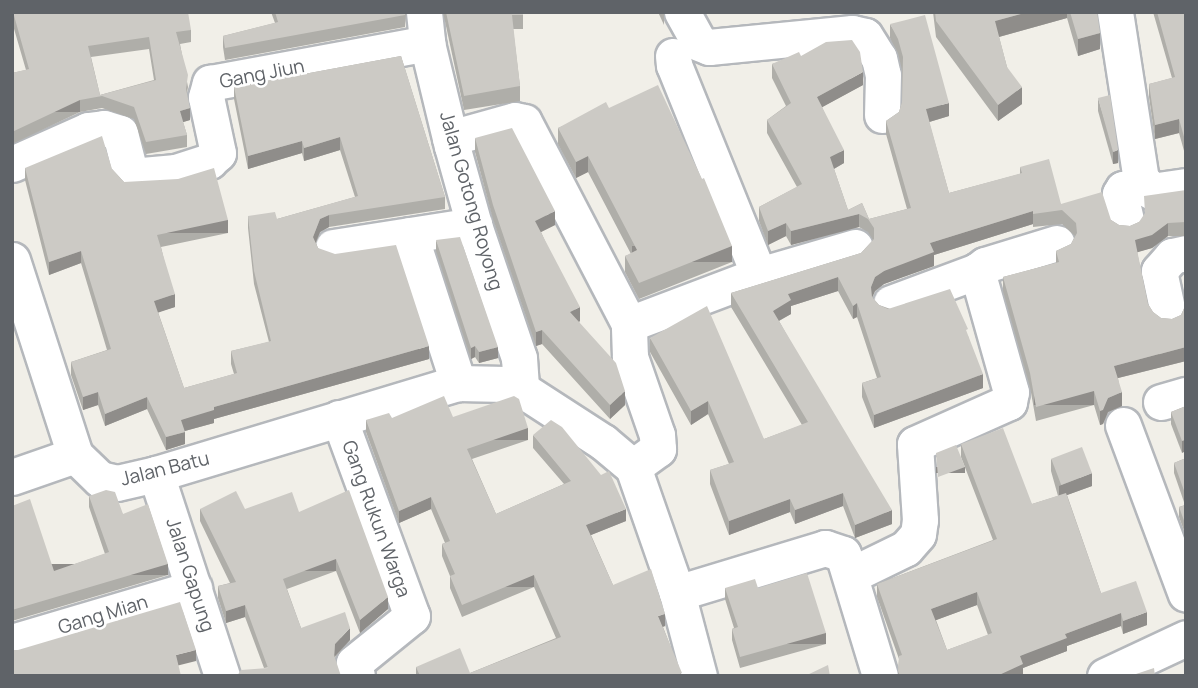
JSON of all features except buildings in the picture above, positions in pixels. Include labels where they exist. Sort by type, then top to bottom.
[{"type":"street","points":[[682,12],[699,43],[709,47],[852,33],[865,36],[879,58],[883,75],[881,115]]},
{"type":"street","points":[[1115,12],[1140,174],[1151,191],[1186,186]]},
{"type":"street","name":"Jalan Gotong Royong","points":[[426,28],[450,138],[474,225],[519,358],[521,389]]},
{"type":"street","name":"Gang Jiun","points":[[12,164],[88,130],[104,128],[120,133],[131,176],[176,172],[209,161],[218,153],[208,115],[206,97],[210,83],[426,28]]},
{"type":"street","points":[[673,55],[674,65],[759,275]]},
{"type":"street","points":[[450,138],[516,120],[524,122],[629,324],[631,357],[657,435],[658,449],[632,467]]},
{"type":"street","points":[[1126,220],[1120,194],[1123,189],[1145,184]]},
{"type":"street","points":[[333,247],[474,225]]},
{"type":"street","points":[[410,235],[458,383]]},
{"type":"street","points":[[891,303],[995,262],[1057,243]]},
{"type":"street","points":[[629,324],[759,275],[855,247]]},
{"type":"street","points":[[1168,313],[1158,271],[1172,257],[1186,253]]},
{"type":"street","name":"Jalan Batu","points":[[12,260],[75,455],[100,479],[117,483],[156,474],[458,383],[487,382],[521,389]]},
{"type":"street","points":[[851,575],[906,548],[918,534],[920,520],[915,444],[1009,402],[1011,392],[977,271]]},
{"type":"street","points":[[521,389],[603,442],[632,467],[677,593],[699,676]]},
{"type":"street","name":"Gang Rukun Warga","points":[[339,418],[412,616],[354,663],[357,676]]},
{"type":"street","points":[[1123,425],[1186,594]]},
{"type":"street","points":[[12,477],[75,455]]},
{"type":"street","name":"Jalan Gapung","points":[[156,474],[222,676]]},
{"type":"street","points":[[677,593],[825,548],[834,548],[843,554],[851,575],[880,676]]},
{"type":"street","name":"Gang Mian","points":[[12,642],[194,588]]},
{"type":"street","points":[[1105,676],[1186,638]]}]
